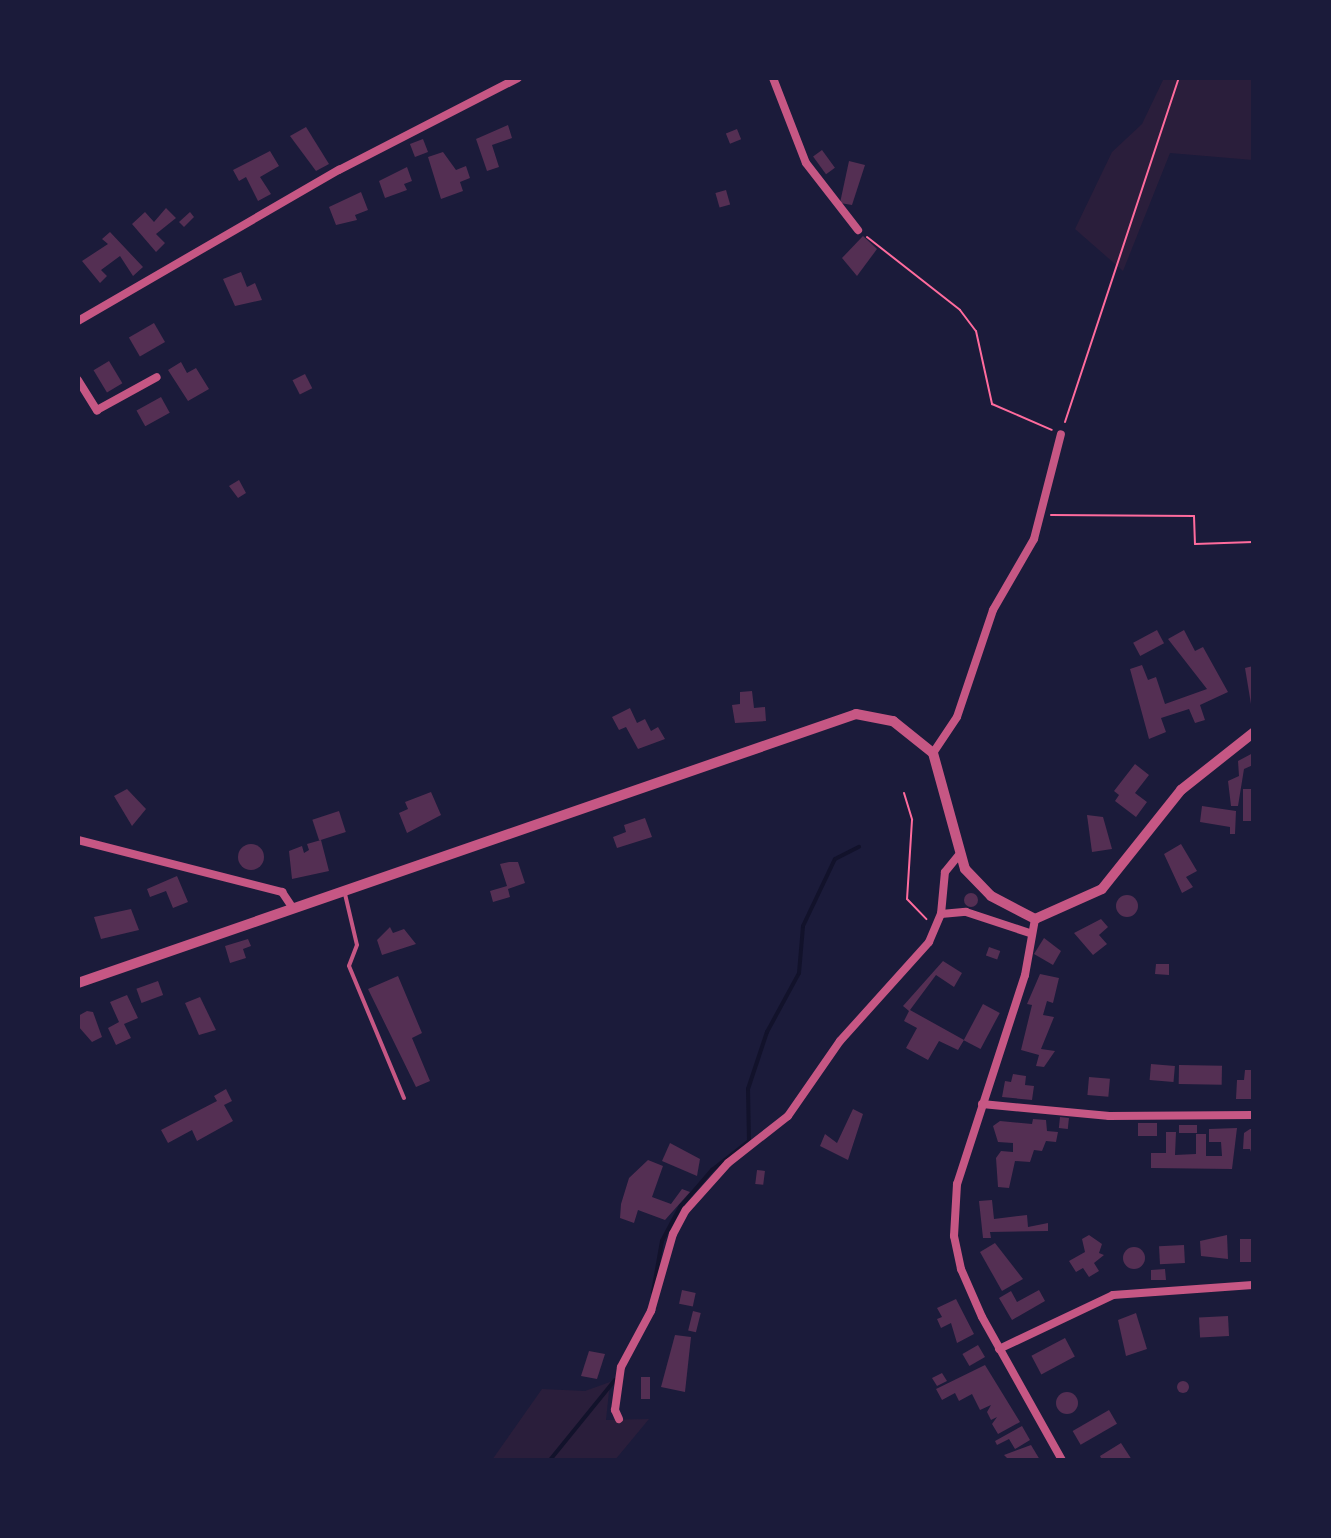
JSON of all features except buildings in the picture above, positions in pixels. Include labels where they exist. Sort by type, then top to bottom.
[{"type":"street","points":[[78,321],[350,163],[518,78]]},
{"type":"street","points":[[773,78],[806,163],[858,230]]},
{"type":"street","points":[[78,380],[97,410],[157,377]]},
{"type":"street","points":[[933,753],[957,717],[984,630],[1024,559],[1042,514],[1061,434]]},
{"type":"street","points":[[78,983],[843,715],[868,714],[893,721],[933,753],[958,856],[991,896],[1035,919]]},
{"type":"street","points":[[1062,1460],[999,1349],[961,1269],[954,1236],[957,1184],[1025,975],[1030,933],[1035,919],[1102,889],[1181,790],[1253,733]]},
{"type":"street","points":[[78,840],[282,892],[292,907]]},
{"type":"street","points":[[619,1419],[615,1410],[621,1367],[651,1311],[673,1234],[686,1210],[728,1163],[788,1116],[840,1041],[929,942],[940,918],[941,884],[958,856]]},
{"type":"street","points":[[940,918],[966,912],[1030,933]]},
{"type":"street","points":[[982,1104],[1109,1116],[1253,1115]]},
{"type":"street","points":[[999,1349],[1113,1295],[1253,1285]]},
{"type":"lane","points":[[344,889],[357,945],[349,966],[404,1098]]},
{"type":"path","points":[[858,230],[960,310],[976,331],[992,404],[1061,434],[1179,78]]},
{"type":"path","points":[[1042,514],[1194,516],[1195,544],[1253,542]]},
{"type":"path","points":[[904,793],[912,820],[907,874],[910,906],[940,918]]},
{"type":"shaded area","points":[[1164,78],[1253,78],[1253,160],[1170,153],[1123,271],[1075,229],[1112,152],[1142,124]]},
{"type":"shaded area","points":[[610,1382],[606,1420],[649,1419],[615,1460],[492,1460],[542,1389],[585,1391]]},
{"type":"waterway","points":[[653,1292],[662,1241],[681,1206],[712,1170],[749,1141],[748,1089],[767,1032],[799,973],[803,926],[835,859],[859,847]]},
{"type":"waterway","points":[[550,1460],[615,1380]]}]
